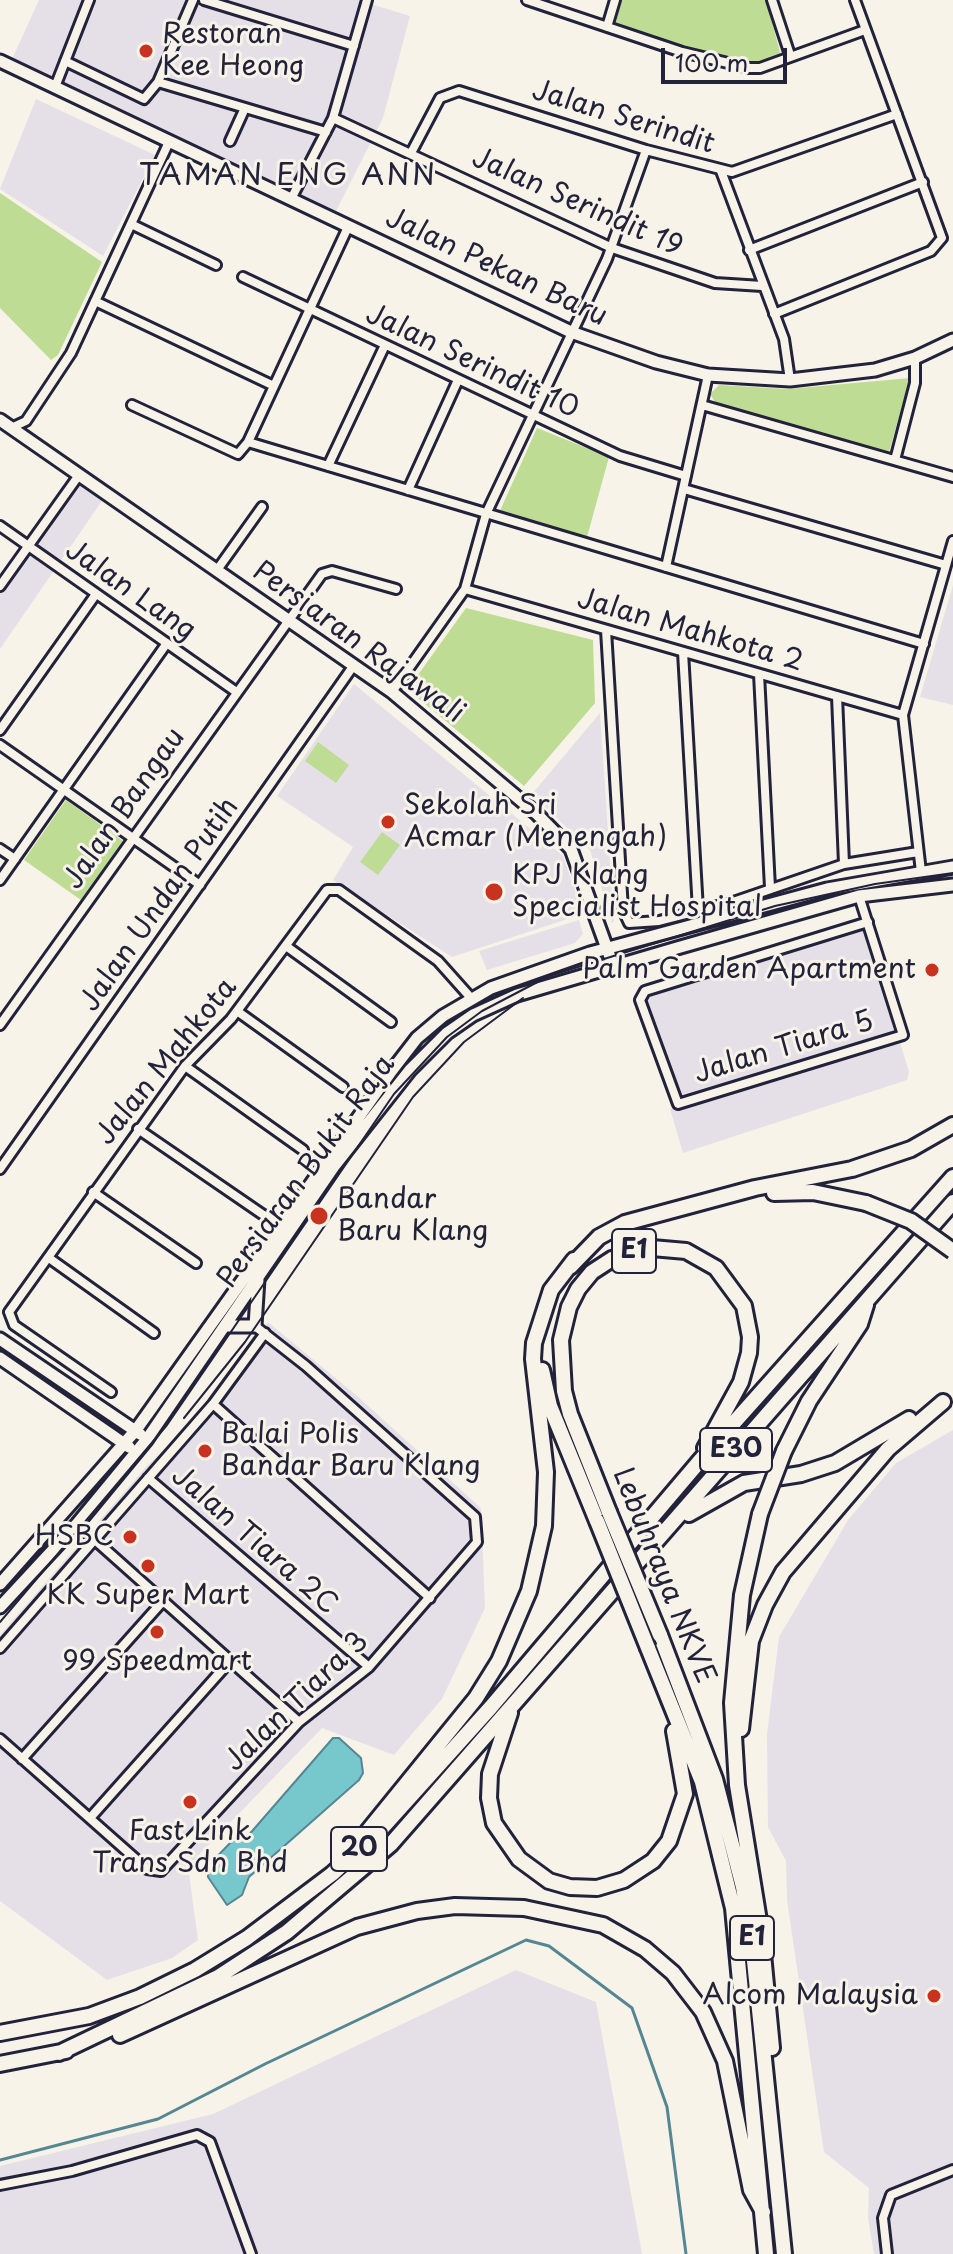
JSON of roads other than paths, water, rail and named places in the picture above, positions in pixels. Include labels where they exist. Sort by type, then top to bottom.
[{"type":"highway","points":[[332,1874],[476,1698],[515,1628],[529,1591],[544,1526],[546,1472],[533,1359],[536,1330],[551,1290],[574,1260],[599,1237],[625,1223],[726,1196],[852,1169],[911,1149],[953,1125]]},
{"type":"highway","name":"E30","points":[[572,1611],[698,1463],[953,1177]]},
{"type":"highway","points":[[726,1196],[813,1192],[866,1203],[911,1221],[953,1251]]},
{"type":"highway","name":"E30","points":[[511,1709],[953,1202]]},
{"type":"highway","name":"Lebuhraya NKVE","points":[[698,1463],[741,1382],[749,1353],[748,1321],[735,1290],[716,1268],[703,1259],[670,1248],[636,1250],[612,1259],[592,1272],[578,1289],[569,1307],[561,1340],[561,1368],[570,1414],[715,1779],[738,1861],[753,1951],[784,2254]]},
{"type":"highway","points":[[574,1260],[547,1318],[542,1373],[550,1406],[712,1815],[733,1908],[766,2254]]},
{"type":"highway","points":[[774,2139],[771,2021],[734,1758],[732,1703],[738,1622],[760,1514],[784,1451],[809,1401],[860,1324],[869,1297]]},
{"type":"highway","points":[[750,1867],[741,1732],[751,1641],[765,1605],[783,1572],[825,1518],[888,1449],[948,1400]]},
{"type":"highway","points":[[671,1527],[725,1491],[744,1483],[801,1474],[835,1463],[948,1400]]},
{"type":"highway","name":"20","points":[[0,2033],[89,2016],[140,1997],[195,1970],[268,1923],[332,1874],[383,1827],[572,1611]]},
{"type":"highway","points":[[511,1709],[493,1760],[489,1786],[490,1810],[501,1837],[519,1859],[549,1881],[583,1888],[611,1884],[635,1874],[653,1861],[669,1841],[685,1794],[680,1758],[656,1668]]},
{"type":"highway","name":"20","points":[[0,2064],[59,2053],[180,1998],[287,1932],[391,1844],[511,1709]]},
{"type":"highway","points":[[59,2053],[139,2029],[376,1921],[443,1907],[494,1906],[552,1913],[603,1925],[645,1949],[673,1973],[703,2012],[725,2061],[751,2190],[763,2212]]},
{"type":"main road","name":"Jalan Pekan Baru","points":[[0,61],[571,332],[631,354],[708,375],[790,380],[875,370],[915,358],[953,340]]},
{"type":"main road","name":"Persiaran Rajawali","points":[[0,420],[392,692],[537,814],[571,849],[614,968]]},
{"type":"main road","name":"Persiaran Bukit Raja","points":[[0,1584],[136,1430],[417,1038],[471,998],[545,968],[607,948],[827,889],[953,867]]},
{"type":"main road","name":"Persiaran Bukit Raja","points":[[0,1607],[77,1524],[147,1439],[365,1125],[410,1070],[447,1033],[473,1015],[517,995],[859,896],[953,885]]},
{"type":"main road","points":[[227,1326],[260,1329],[258,1278]]},
{"type":"main road","points":[[0,1339],[147,1439]]},
{"type":"main road","points":[[0,1358],[136,1453]]},
{"type":"street","points":[[55,87],[89,0]]},
{"type":"street","points":[[65,61],[144,99],[158,82],[193,0]]},
{"type":"street","points":[[204,0],[354,46]]},
{"type":"street","points":[[291,199],[333,118],[367,0]]},
{"type":"street","points":[[527,0],[682,52],[749,68],[760,68],[865,30]]},
{"type":"street","points":[[607,27],[615,0]]},
{"type":"street","points":[[772,0],[790,55]]},
{"type":"street","points":[[774,314],[936,248],[941,232],[855,0]]},
{"type":"street","points":[[158,82],[326,132]]},
{"type":"street","name":"Jalan Serindit","points":[[411,153],[440,98],[459,91],[721,171],[743,169],[897,114]]},
{"type":"street","points":[[230,141],[245,108]]},
{"type":"street","name":"Jalan Serindit 19","points":[[333,118],[612,248],[715,283],[762,286]]},
{"type":"street","points":[[11,428],[22,424],[32,413],[71,353],[169,142]]},
{"type":"street","points":[[392,692],[465,589],[486,514],[612,248],[646,150]]},
{"type":"street","points":[[721,171],[784,339],[790,380]]},
{"type":"street","points":[[749,250],[923,182]]},
{"type":"street","points":[[131,224],[216,265]]},
{"type":"street","points":[[132,405],[238,454],[248,442],[348,227]]},
{"type":"street","name":"Jalan Serindit 10","points":[[243,277],[620,456],[686,476]]},
{"type":"street","points":[[95,301],[274,386]]},
{"type":"street","points":[[328,466],[385,345]]},
{"type":"street","points":[[895,460],[915,383],[915,358]]},
{"type":"street","points":[[666,567],[708,375]]},
{"type":"street","points":[[408,490],[458,380]]},
{"type":"street","points":[[702,405],[953,477]]},
{"type":"street","points":[[31,441],[26,432],[32,413]]},
{"type":"street","points":[[248,442],[924,644]]},
{"type":"street","points":[[0,586],[79,475]]},
{"type":"street","points":[[684,489],[946,565]]},
{"type":"street","points":[[217,570],[262,507]]},
{"type":"street","name":"Jalan Lang","points":[[0,526],[235,691]]},
{"type":"street","points":[[921,872],[903,715],[953,541]]},
{"type":"street","name":"Jalan Bangau","points":[[0,1025],[235,691],[322,574],[332,571],[396,589]]},
{"type":"street","name":"Jalan Mahkota 2","points":[[465,589],[903,715]]},
{"type":"street","points":[[0,730],[96,594]]},
{"type":"street","points":[[606,630],[623,910],[629,923],[698,910],[844,864],[918,852]]},
{"type":"street","points":[[0,880],[167,643]]},
{"type":"street","points":[[683,652],[698,910]]},
{"type":"street","name":"Jalan Undan Putih","points":[[0,1169],[354,665]]},
{"type":"street","points":[[759,674],[770,888]]},
{"type":"street","points":[[837,696],[844,864]]},
{"type":"street","points":[[0,745],[200,885]]},
{"type":"street","points":[[0,849],[15,859]]},
{"type":"street","name":"Jalan Mahkota","points":[[111,1392],[14,1325],[9,1312],[185,1066],[237,1011],[327,890],[339,890],[438,961],[471,998]]},
{"type":"street","points":[[859,896],[868,922]]},
{"type":"street","name":"Jalan Tiara 5","points":[[868,922],[903,1035],[678,1104],[640,1000],[645,991],[868,922]]},
{"type":"street","points":[[286,946],[391,1022]]},
{"type":"street","points":[[237,1011],[343,1087]]},
{"type":"street","points":[[185,1066],[303,1150]]},
{"type":"street","points":[[138,1129],[283,1228]]},
{"type":"street","points":[[93,1192],[196,1263]]},
{"type":"street","points":[[49,1258],[154,1333]]},
{"type":"street","points":[[0,1648],[213,1404],[260,1329]]},
{"type":"street","name":"Jalan Tiara 3","points":[[90,1818],[147,1869],[161,1871],[299,1722],[369,1667],[477,1542],[475,1517],[260,1329]]},
{"type":"street","points":[[213,1404],[430,1598]]},
{"type":"street","name":"Jalan Tiara 2C","points":[[148,1478],[369,1667]]},
{"type":"street","points":[[77,1524],[299,1722]]},
{"type":"street","points":[[22,1759],[163,1601]]},
{"type":"street","points":[[0,1739],[90,1818],[230,1661]]},
{"type":"street","points":[[0,2185],[72,2171],[189,2135],[210,2142],[251,2254]]},
{"type":"street","points":[[887,2254],[883,2218],[887,2202],[897,2191],[953,2170]]},
{"type":"water","points":[[333,1738],[339,1738],[361,1758],[363,1773],[359,1780],[249,1877],[242,1895],[227,1905],[208,1877],[208,1866],[232,1841],[247,1837]]},
{"type":"waterway","points":[[0,2160],[158,2119],[265,2064],[526,1940],[549,1946],[632,2008],[667,2107],[686,2254]]},
{"type":"tram line","points":[[0,1622],[167,1425],[394,1094],[447,1037],[482,1011],[549,976],[775,906],[875,884],[953,873]]},
{"type":"tram line","points":[[184,1418],[245,1342],[413,1097],[464,1042],[523,998]]},
{"type":"place","name":"Restoran Kee Heong","points":[[146,51]]},
{"type":"place","name":"Sekolah Sri Acmar (Menengah)","points":[[388,822]]},
{"type":"place","name":"KPJ Klang Specialist Hospital","points":[[494,892]]},
{"type":"place","name":"Palm Garden Apartment","points":[[932,970]]},
{"type":"place","name":"Bandar Baru Klang","points":[[319,1216]]},
{"type":"place","name":"Balai Polis Bandar Baru Klang","points":[[205,1451]]},
{"type":"place","name":"HSBC","points":[[130,1537]]},
{"type":"place","name":"KK Super Mart","points":[[148,1566]]},
{"type":"place","name":"99 Speedmart","points":[[157,1632]]},
{"type":"place","name":"Fast Link Trans Sdn Bhd","points":[[190,1802]]},
{"type":"place","name":"Alcom Malaysia","points":[[934,1996]]},
{"type":"district","name":"TAMAN ENG ANN","points":[[288,177]]}]
